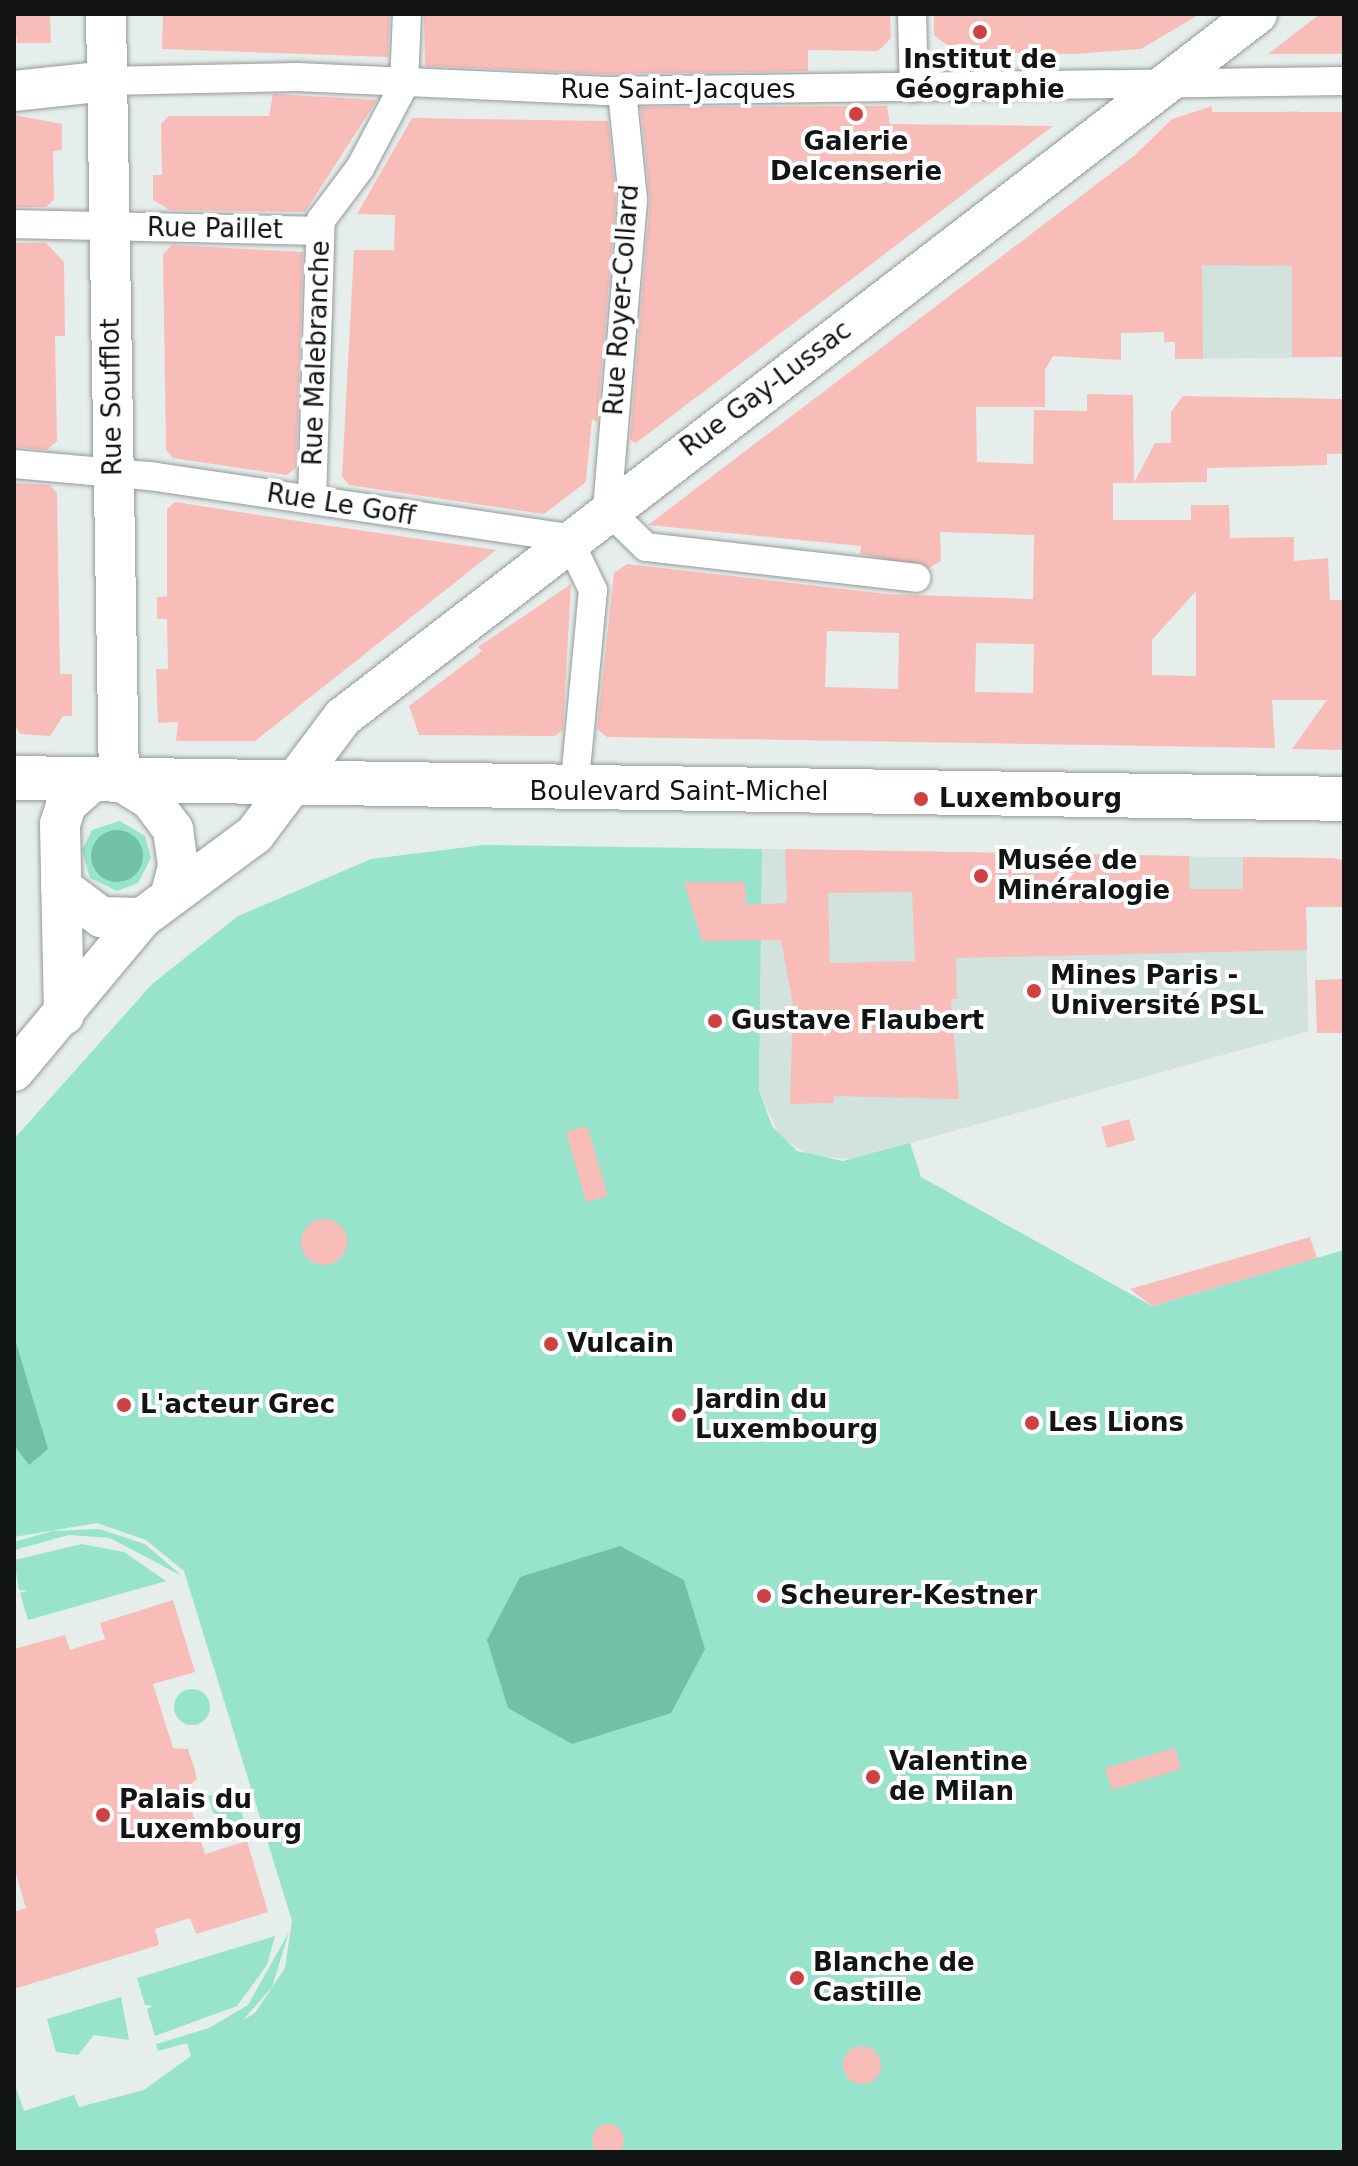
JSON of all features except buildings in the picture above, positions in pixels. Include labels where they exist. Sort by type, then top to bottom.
[{"type":"main road","name":"Boulevard Saint-Michel","points":[[14,778],[574,792],[1344,799]]},
{"type":"street","name":"Rue Soufflot","points":[[106,14],[114,471],[107,780]]},
{"type":"street","points":[[404,85],[407,14]]},
{"type":"street","points":[[912,14],[914,88]]},
{"type":"street","name":"Rue Gay-Lussac","points":[[171,893],[255,834],[343,717],[568,538],[1257,14]]},
{"type":"street","name":"Rue Saint-Jacques","points":[[14,91],[107,81],[297,77],[404,85],[622,91],[1344,81]]},
{"type":"street","name":"Rue Malebranche","points":[[312,500],[320,231],[325,211],[360,168],[404,85]]},
{"type":"street","name":"Rue Royer-Collard","points":[[607,509],[633,200],[622,91]]},
{"type":"street","name":"Rue Paillet","points":[[14,224],[320,231]]},
{"type":"street","name":"Rue Le Goff","points":[[14,464],[114,471],[568,538]]},
{"type":"street","points":[[607,509],[646,547],[916,578]]},
{"type":"street","points":[[568,538],[593,590],[574,792]]},
{"type":"street","points":[[14,1071],[64,1015],[142,918],[171,893],[178,867],[173,830],[159,808],[107,780],[61,814],[64,1015]]},
{"type":"street","points":[[61,887],[101,917],[142,918]]},
{"type":"shaded area","points":[[1299,111],[1303,265],[1344,357],[1176,359],[1170,264],[1255,113]]},
{"type":"shaded area","points":[[120,821],[145,836],[151,858],[138,883],[117,891],[90,878],[82,850],[92,830]],"holes":[[[133,836],[142,851],[136,873],[115,881],[99,874],[92,849],[99,837]]]},
{"type":"shaded area","points":[[117,830],[135,838],[143,856],[135,874],[117,882],[99,874],[91,856],[99,838]]},
{"type":"shaded area","name":"Jardin du Luxembourg","points":[[484,845],[762,849],[759,1090],[772,1126],[797,1151],[843,1161],[910,1143],[921,1177],[1152,1306],[1344,1250],[1344,2152],[14,2152],[14,2082],[24,2111],[74,2095],[79,2107],[144,2090],[191,2056],[187,2043],[158,2051],[156,2044],[209,2028],[248,2005],[289,1932],[272,1987],[243,2020],[255,2013],[285,1968],[292,1921],[184,1571],[146,1540],[97,1523],[14,1537],[14,1139],[152,984],[238,916],[371,859]]},
{"type":"shaded area","name":"Mines Paris - Université PSL","points":[[762,849],[1283,858],[1306,907],[1308,1031],[854,1159],[811,1157],[779,1135],[759,1090]]},
{"type":"shaded area","points":[[14,1336],[48,1449],[29,1465],[14,1445]]},
{"type":"shaded area","points":[[99,1529],[145,1544],[182,1576],[110,1538],[69,1535],[14,1550],[14,1542],[52,1531]]},
{"type":"shaded area","points":[[82,1544],[124,1552],[166,1581],[28,1620],[20,1593],[27,1591],[19,1590],[14,1560]]},
{"type":"shaded area","points":[[620,1546],[684,1580],[705,1649],[671,1713],[572,1744],[508,1708],[487,1640],[520,1577]]},
{"type":"shaded area","points":[[192,1689],[205,1694],[210,1707],[205,1720],[192,1725],[179,1720],[174,1707],[179,1694]]},
{"type":"shaded area","points":[[234,1788],[246,1826],[220,1834],[208,1796]]},
{"type":"shaded area","points":[[275,1936],[267,1965],[237,2006],[155,2036],[147,2009],[153,2006],[145,2005],[137,1978]]},
{"type":"shaded area","points":[[121,1997],[129,2040],[94,2035],[78,2055],[56,2052],[47,2019]]},
{"type":"place","name":"Institut de Géographie","points":[[980,32]]},
{"type":"place","name":"Galerie Delcenserie","points":[[856,114]]},
{"type":"place","name":"Luxembourg","points":[[921,799]]},
{"type":"place","name":"Musée de Minéralogie","points":[[981,876]]},
{"type":"place","name":"Mines Paris - Université PSL","points":[[1034,991]]},
{"type":"place","name":"Gustave Flaubert","points":[[715,1021]]},
{"type":"place","name":"Vulcain","points":[[551,1344]]},
{"type":"place","name":"L'acteur Grec","points":[[124,1405]]},
{"type":"place","name":"Jardin du Luxembourg","points":[[679,1415]]},
{"type":"place","name":"Les Lions","points":[[1032,1423]]},
{"type":"place","name":"Scheurer-Kestner","points":[[764,1596]]},
{"type":"place","name":"Valentine de Milan","points":[[873,1777]]},
{"type":"place","name":"Palais du Luxembourg","points":[[103,1815]]},
{"type":"place","name":"Blanche de Castille","points":[[797,1978]]}]
